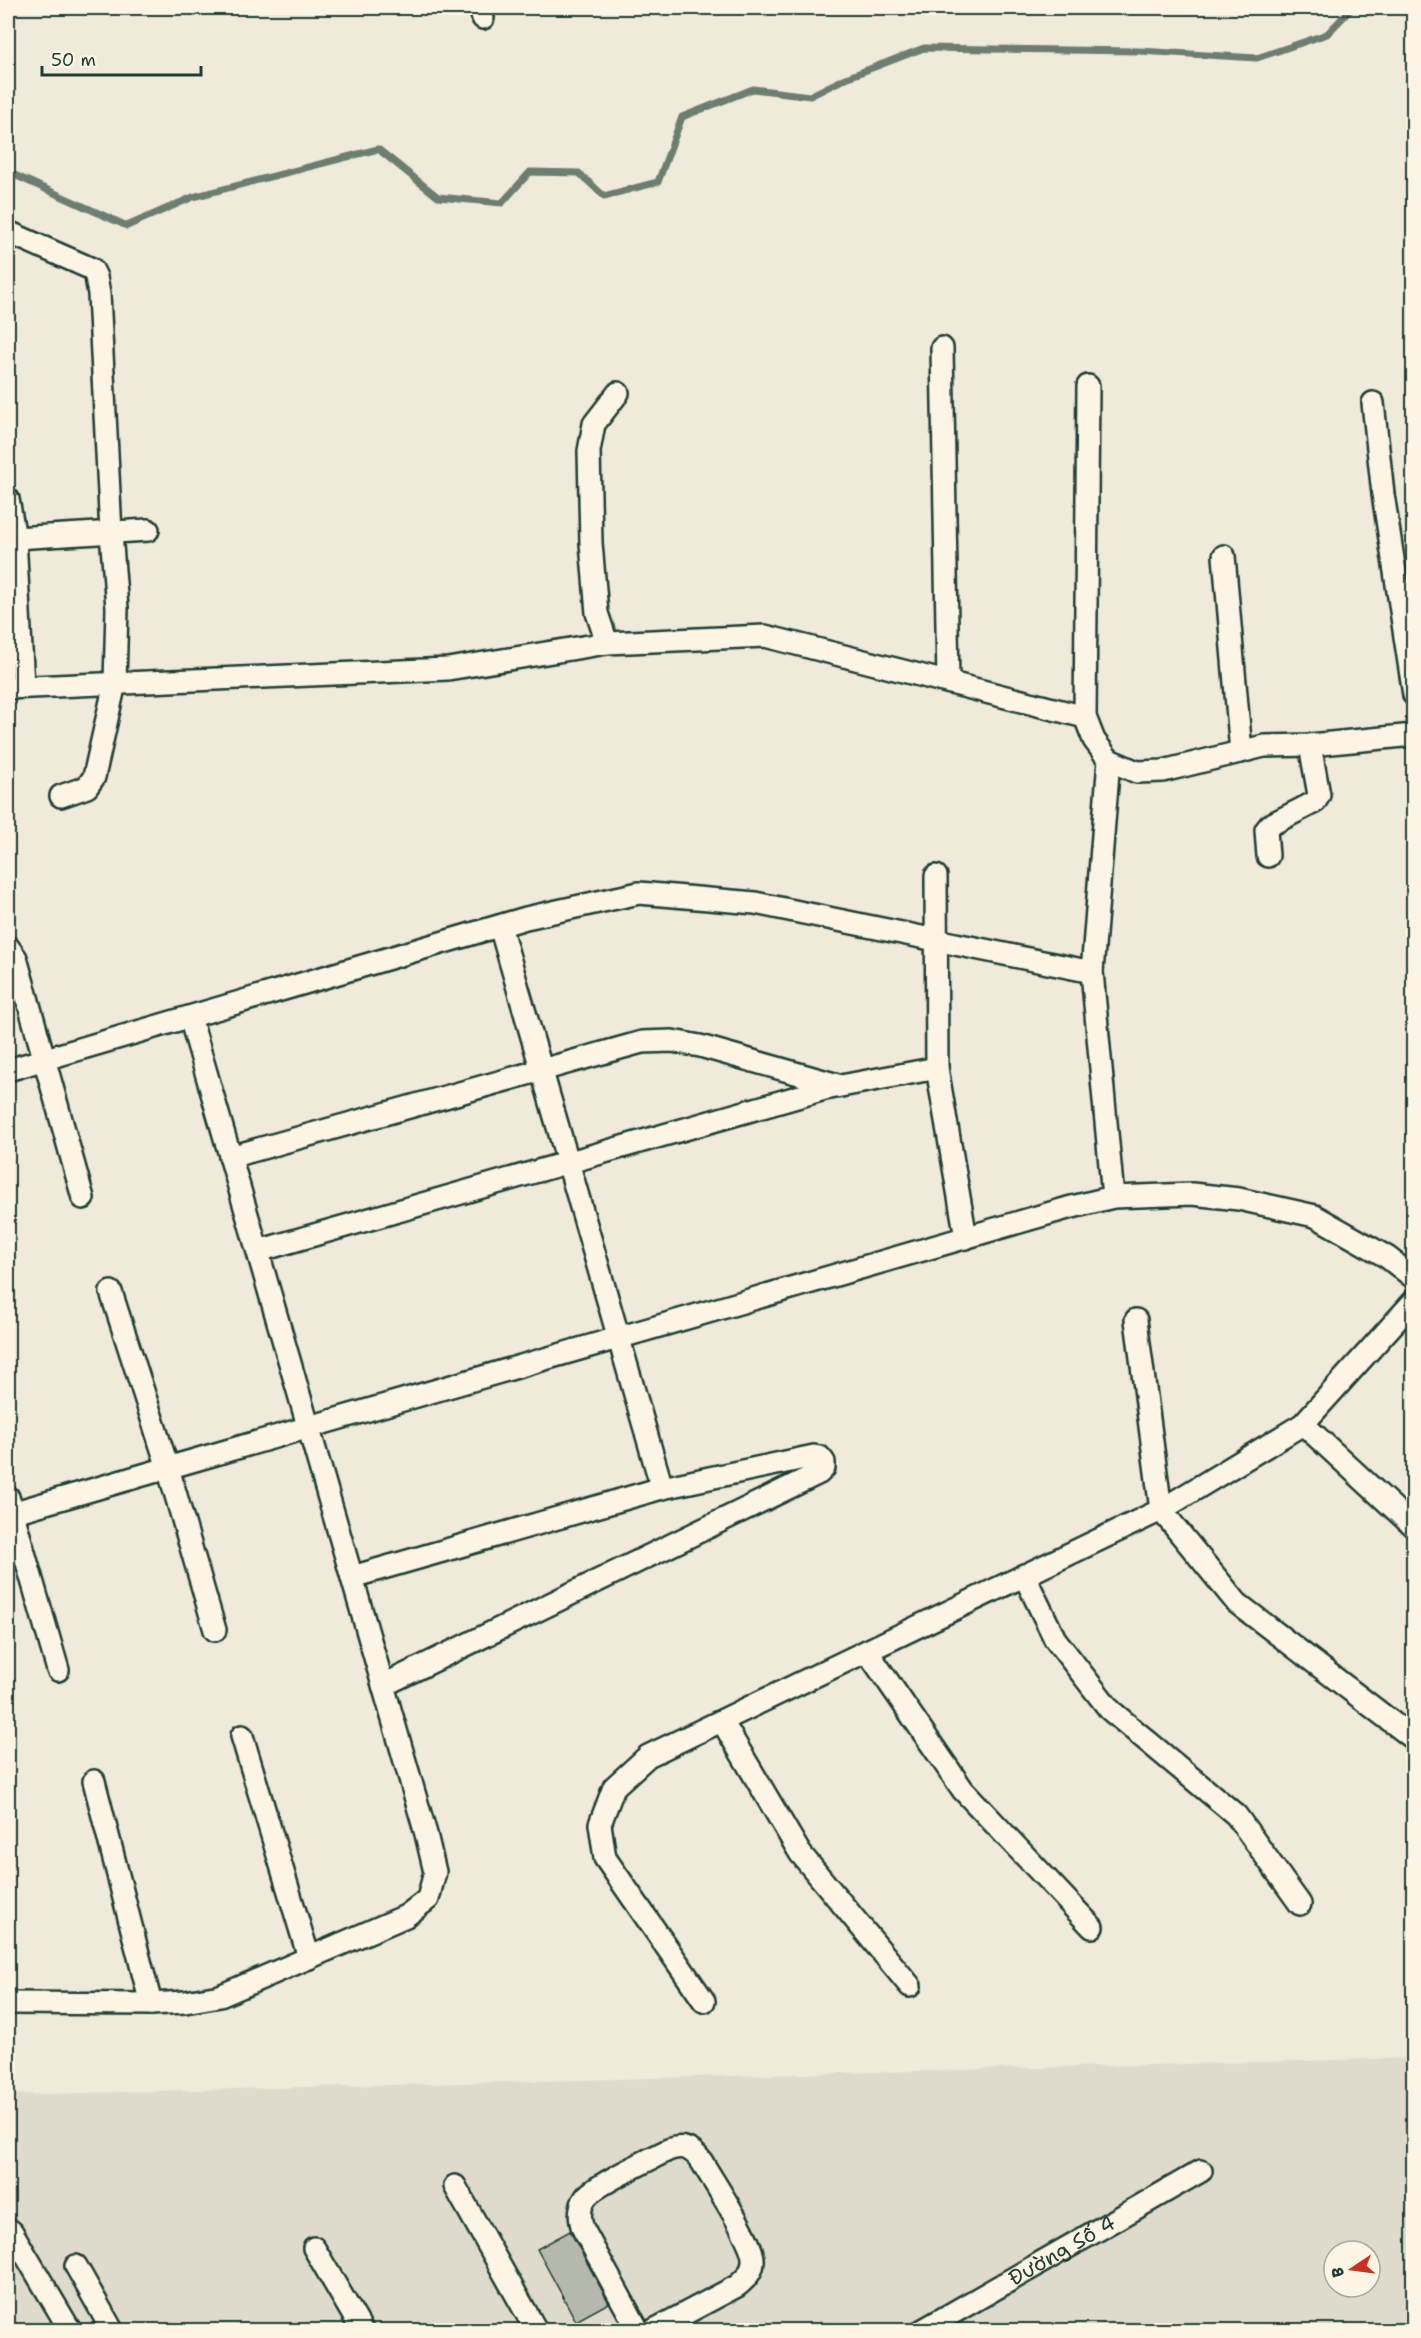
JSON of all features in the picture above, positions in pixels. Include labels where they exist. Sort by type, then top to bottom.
[{"type":"street","points":[[8,232],[92,269],[96,277],[101,329],[117,608],[116,683],[94,777],[87,787],[61,796]]},
{"type":"street","points":[[942,348],[948,682]]},
{"type":"street","points":[[1088,386],[1085,717],[1094,740],[1109,760],[1137,772],[1163,771],[1264,746],[1310,745],[1413,735]]},
{"type":"street","points":[[607,643],[597,613],[591,543],[589,451],[594,424],[618,393]]},
{"type":"street","points":[[1372,404],[1413,695]]},
{"type":"street","points":[[8,499],[15,538],[15,687],[448,669],[607,643],[765,636],[1085,717]]},
{"type":"street","points":[[15,538],[148,530]]},
{"type":"street","points":[[1224,556],[1241,752]]},
{"type":"street","points":[[1268,856],[1266,830],[1270,825],[1315,802],[1319,795],[1310,745]]},
{"type":"street","points":[[1109,760],[1092,972],[1113,1197]]},
{"type":"street","points":[[936,876],[937,1068],[966,1238]]},
{"type":"street","points":[[8,1070],[500,926],[639,893],[755,903],[1092,972]]},
{"type":"street","points":[[500,926],[662,1488]]},
{"type":"street","points":[[8,948],[16,958],[83,1198]]},
{"type":"street","points":[[8,2003],[151,2004],[185,2002],[220,1996],[406,1916],[428,1899],[435,1872],[384,1685],[190,1017]]},
{"type":"street","points":[[230,1157],[642,1042],[672,1041],[700,1046],[842,1086]]},
{"type":"street","points":[[258,1251],[842,1086],[937,1068]]},
{"type":"street","points":[[58,1670],[9,1508],[168,1468],[1068,1208],[1113,1197],[1192,1194],[1239,1199],[1315,1216],[1388,1257],[1413,1278]]},
{"type":"street","points":[[111,1292],[168,1468],[214,1630]]},
{"type":"street","points":[[704,2001],[605,1858],[600,1824],[614,1787],[648,1756],[1161,1510],[1303,1424],[1413,1301]]},
{"type":"street","points":[[1136,1320],[1161,1510],[1237,1603],[1413,1739]]},
{"type":"street","points":[[1303,1424],[1413,1527]]},
{"type":"street","points":[[352,1578],[662,1488],[814,1456],[820,1456],[824,1462],[824,1468],[819,1473],[384,1685]]},
{"type":"street","points":[[1024,1575],[1055,1639],[1110,1710],[1236,1815],[1300,1904]]},
{"type":"street","points":[[867,1651],[963,1790],[1092,1927]]},
{"type":"street","points":[[722,1721],[800,1853],[910,1986]]},
{"type":"street","points":[[242,1736],[309,1958]]},
{"type":"street","points":[[94,1781],[151,2004]]},
{"type":"street","points":[[638,2331],[583,2229],[580,2221],[582,2205],[585,2198],[596,2188],[668,2150],[681,2147],[693,2151],[702,2162],[747,2240],[753,2257],[753,2266],[744,2281],[654,2331]]},
{"type":"street","name":"Đường Số 4","points":[[923,2331],[1201,2171]]},
{"type":"street","points":[[455,2187],[536,2331]]},
{"type":"street","points":[[8,2229],[12,2232],[70,2331]]},
{"type":"street","points":[[314,2248],[362,2331]]},
{"type":"street","points":[[76,2266],[112,2331]]},
{"type":"shaded area","points":[[1413,2058],[1413,2330],[8,2330],[8,2095]]},
{"type":"building","points":[[570,2231],[609,2303],[576,2321],[537,2249]]},
{"type":"waterway","points":[[8,172],[127,226],[193,197],[378,149],[438,197],[502,203],[530,172],[579,173],[604,196],[658,182],[682,117],[753,89],[810,96],[846,78],[924,48],[1139,51],[1257,58],[1327,34],[1352,8]]}]
